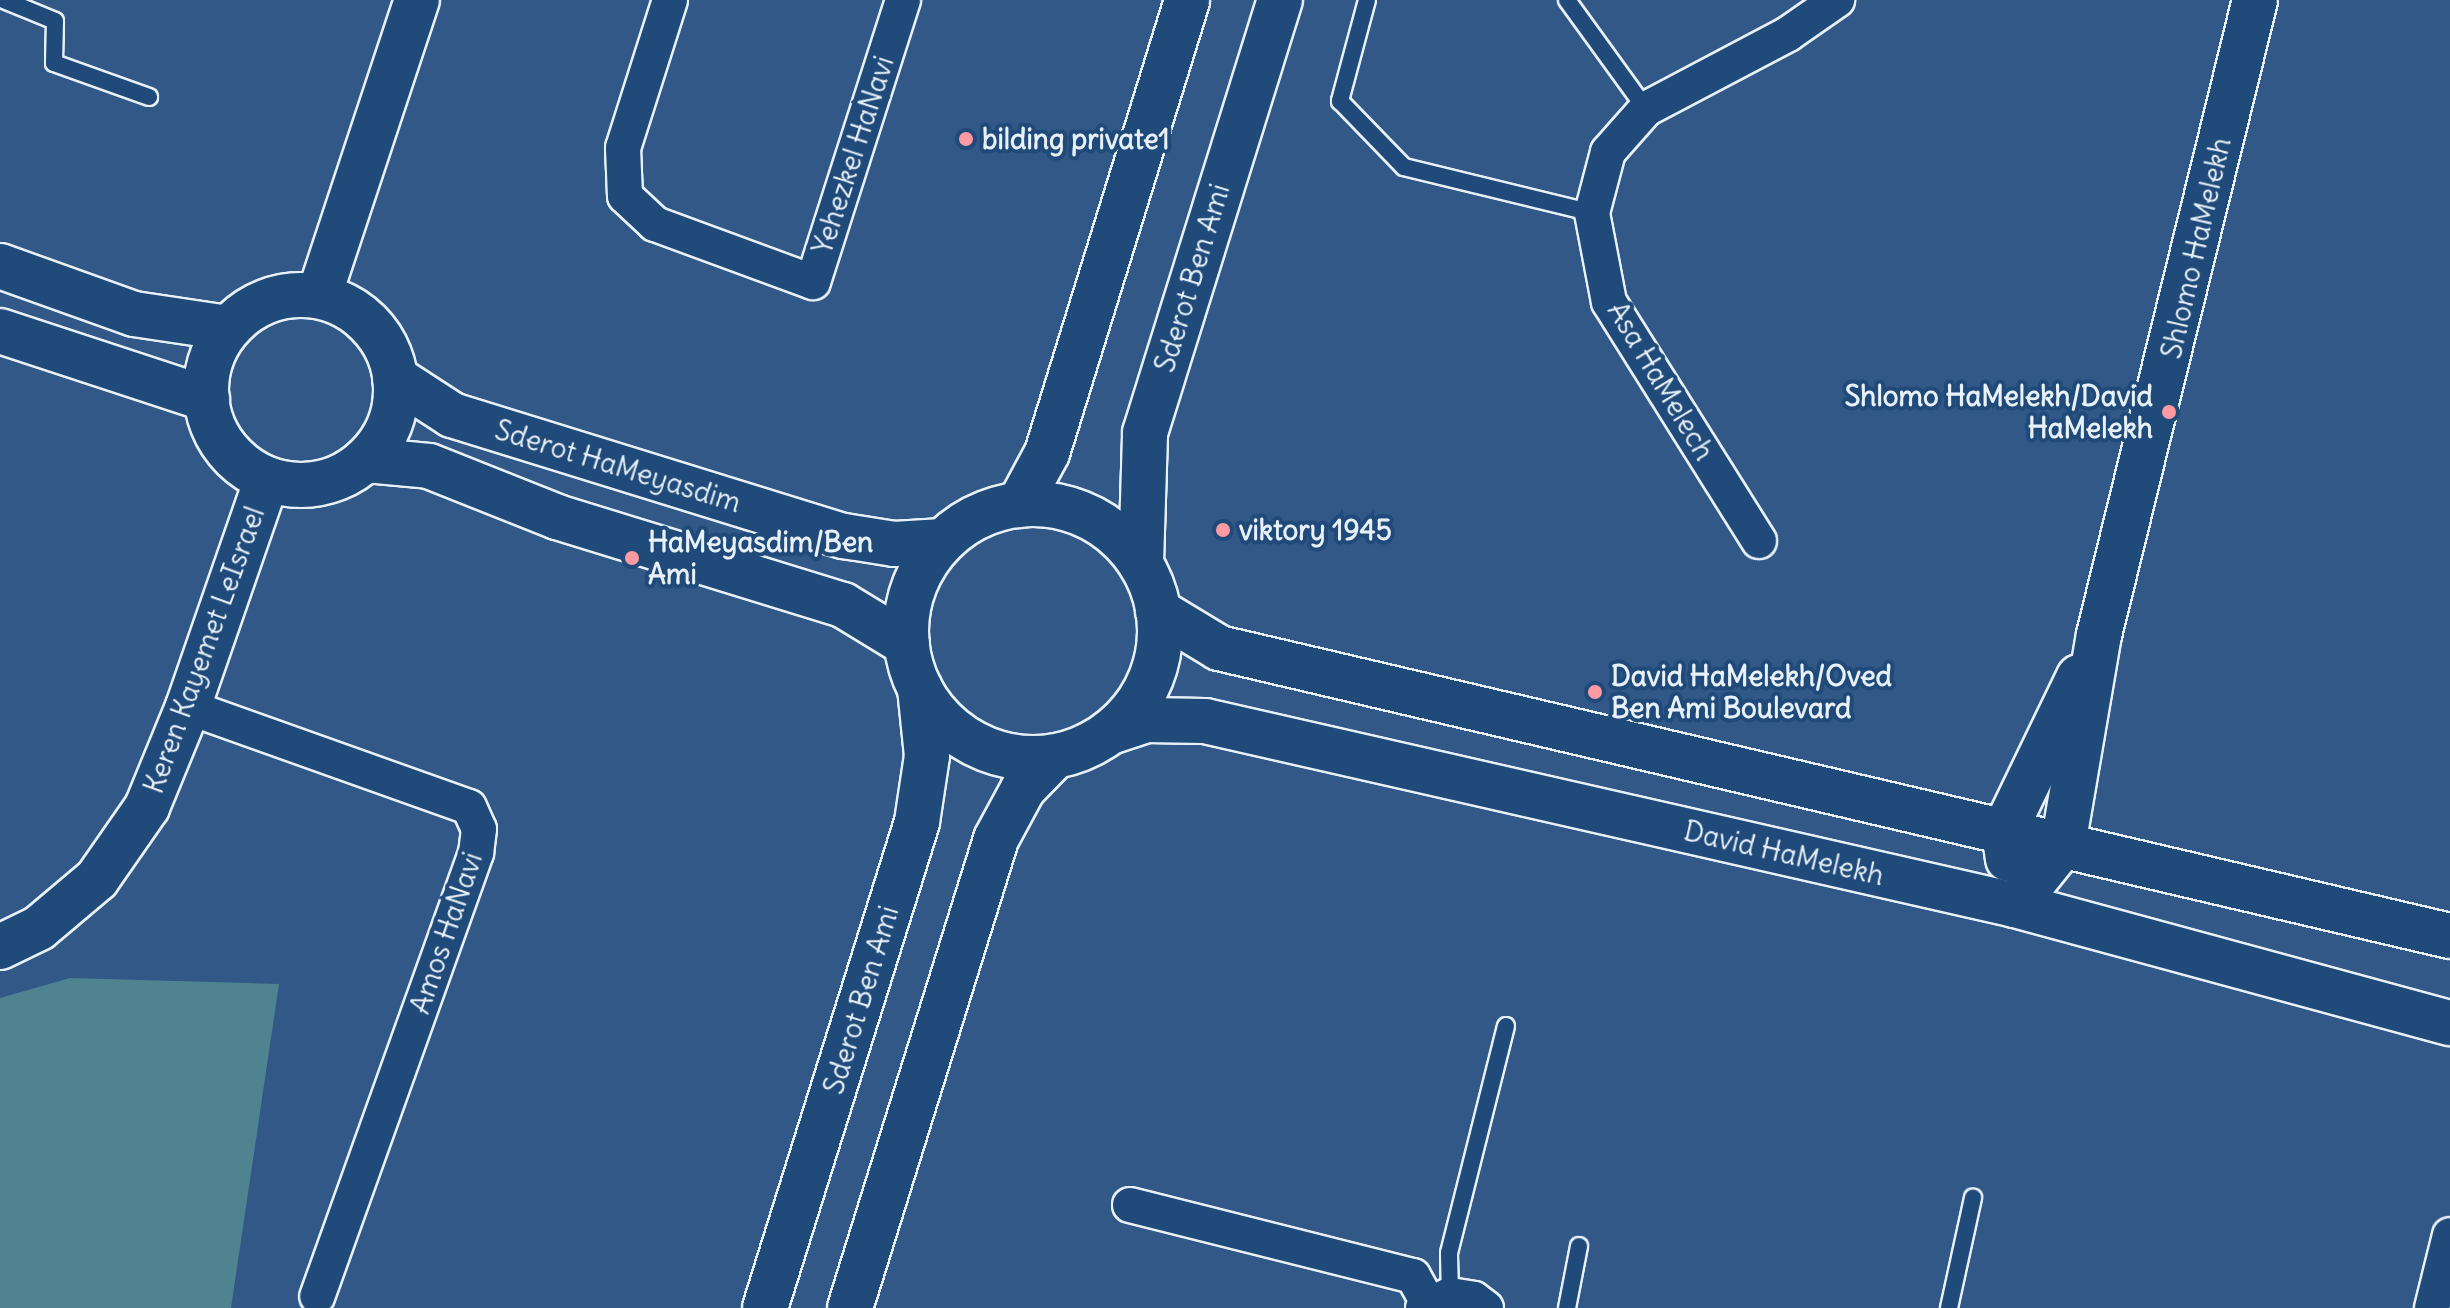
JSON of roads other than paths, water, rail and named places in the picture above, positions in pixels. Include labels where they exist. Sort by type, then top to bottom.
[{"type":"street","points":[[319,296],[417,0]]},
{"type":"street","name":"Yehezkel HaNavi","points":[[670,0],[623,148],[625,196],[655,224],[813,282],[903,0]]},
{"type":"street","points":[[1019,505],[1047,453],[1187,0]]},
{"type":"street","name":"Sderot Ben Ami","points":[[1141,563],[1145,433],[1280,0]]},
{"type":"street","name":"Asa HaMelech","points":[[1759,541],[1609,302],[1592,213],[1608,152],[1646,109],[1788,34],[1837,0]]},
{"type":"street","name":"Shlomo HaMelekh","points":[[2015,905],[2063,845],[2099,635],[2255,0]]},
{"type":"street","points":[[0,266],[134,314],[228,328]]},
{"type":"street","points":[[319,296],[347,307],[371,326],[387,349],[395,378],[387,430],[366,460],[322,483],[267,479],[225,446],[207,399],[210,362],[228,328],[269,300],[319,296]]},
{"type":"street","points":[[0,331],[207,399]]},
{"type":"street","name":"Sderot HaMeyasdim","points":[[395,378],[452,415],[844,536],[894,544],[943,541]]},
{"type":"street","points":[[366,460],[429,466],[557,517],[843,605],[907,644]]},
{"type":"street","name":"Keren Kayemet LeIsrael","points":[[0,947],[39,928],[97,879],[147,807],[188,707],[267,479]]},
{"type":"street","points":[[850,1308],[996,839],[1023,789],[1054,757],[1113,731],[1136,707],[1152,677],[1159,645],[1158,611],[1141,563],[1123,541],[1088,517],[1047,505],[1019,505],[978,517],[943,541],[913,588],[907,644],[920,688],[938,715],[962,736],[990,751],[1054,757]]},
{"type":"street","points":[[1158,611],[1219,648],[2450,936]]},
{"type":"street","name":"Shlomo HaMelekh","points":[[2004,832],[2099,635]]},
{"type":"street","name":"Sderot Ben Ami","points":[[765,1308],[917,822],[927,756],[920,688]]},
{"type":"street","name":"Amos HaNavi","points":[[188,707],[469,807],[479,829],[476,853],[317,1296]]},
{"type":"street","name":"David HaMelekh","points":[[1113,731],[1146,720],[1205,721],[2015,905],[2450,1023]]},
{"type":"street","points":[[2004,832],[2015,905]]},
{"type":"street","points":[[1130,1205],[1413,1276],[1434,1302],[1474,1299],[1486,1308]]},
{"type":"street","points":[[2432,1308],[2450,1235]]},
{"type":"lane","points":[[4,0],[55,21],[54,63],[149,97]]},
{"type":"lane","points":[[1367,0],[1340,101],[1404,167],[1592,213]]},
{"type":"lane","points":[[1567,0],[1646,109]]},
{"type":"lane","points":[[1434,1302],[1506,1026]]},
{"type":"lane","points":[[1949,1308],[1973,1198]]},
{"type":"lane","points":[[1567,1308],[1579,1246]]},
{"type":"place","name":"bilding private1","points":[[966,139]]},
{"type":"place","name":"Shlomo HaMelekh/David HaMelekh","points":[[2169,412]]},
{"type":"place","name":"viktory 1945","points":[[1223,530]]},
{"type":"place","name":"HaMeyasdim/Ben Ami","points":[[632,558]]},
{"type":"place","name":"David HaMelekh/Oved Ben Ami Boulevard","points":[[1595,692]]}]
